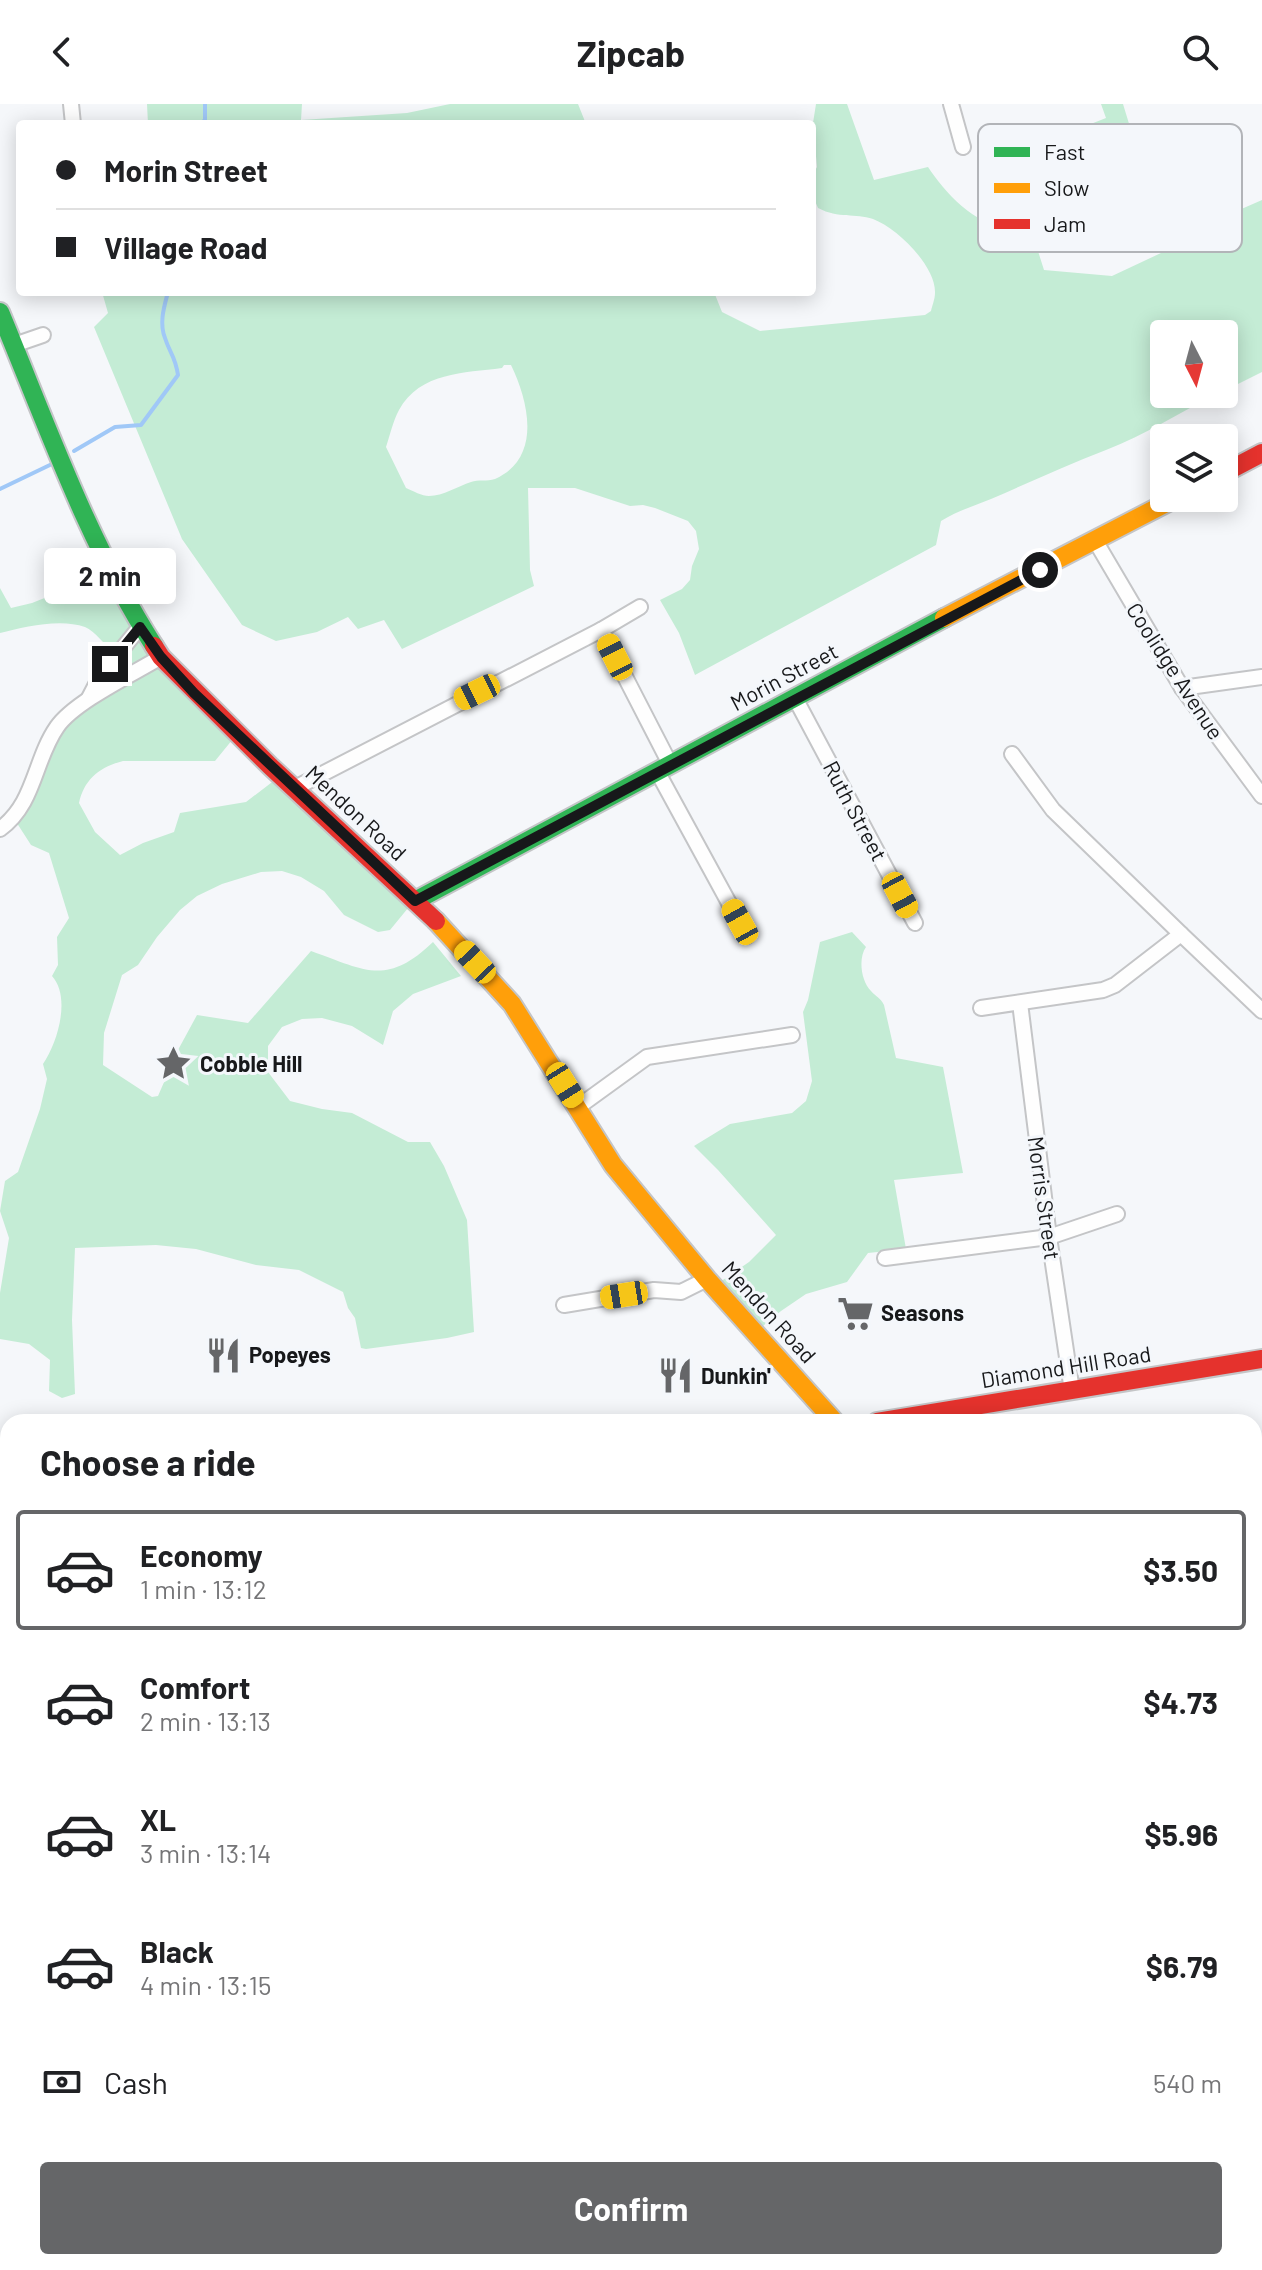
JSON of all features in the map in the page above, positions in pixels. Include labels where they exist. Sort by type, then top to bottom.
[{"type":"main road","name":"Mendon Road","points":[[0,312],[90,527],[140,627],[161,657],[206,704],[455,940],[512,1004],[613,1165],[707,1279],[828,1414]]},
{"type":"main road","points":[[1238,466],[1262,453]]},
{"type":"main road","name":"Morin Street","points":[[415,901],[1151,512]]},
{"type":"main road","name":"Diamond Hill Road","points":[[927,1414],[1262,1359]]},
{"type":"street","points":[[951,104],[963,147]]},
{"type":"street","points":[[14,345],[43,335]]},
{"type":"street","name":"Coolidge Avenue","points":[[1096,542],[1182,688],[1262,796]]},
{"type":"street","points":[[295,788],[640,607]]},
{"type":"street","points":[[89,698],[101,675],[140,627]]},
{"type":"street","points":[[601,630],[664,768],[747,936]]},
{"type":"street","points":[[0,829],[20,811],[32,787],[43,751],[65,717],[89,698],[161,657]]},
{"type":"street","points":[[1182,688],[1262,677]]},
{"type":"street","name":"Ruth Street","points":[[795,698],[915,923]]},
{"type":"street","points":[[1012,754],[1053,810],[1262,1011]]},
{"type":"street","points":[[981,1008],[1103,990],[1115,985],[1181,934]]},
{"type":"street","name":"Morris Street","points":[[1020,1003],[1072,1391]]},
{"type":"street","points":[[578,1107],[647,1057],[792,1035]]},
{"type":"street","points":[[885,1258],[1049,1237],[1117,1214]]},
{"type":"street","points":[[564,1305],[654,1290],[681,1292],[707,1279]]},
{"type":"green space","points":[[147,104],[302,104],[301,120],[148,120]]},
{"type":"green space","points":[[450,104],[578,104],[584,120],[301,120],[407,113]]},
{"type":"green space","points":[[816,104],[847,104],[874,180],[928,167],[944,189],[978,218],[978,252],[1038,252],[1044,270],[1112,276],[1163,252],[1242,252],[1242,209],[1262,200],[1262,372],[1238,384],[1238,320],[1150,320],[1150,408],[1191,408],[1160,424],[1150,424],[1150,429],[1120,444],[947,517],[941,521],[936,545],[695,675],[679,633],[660,600],[682,589],[690,580],[699,549],[696,531],[688,521],[655,508],[630,506],[575,488],[528,488],[530,570],[534,586],[402,649],[384,620],[358,629],[348,617],[317,632],[276,641],[242,625],[182,539],[94,327],[108,313],[103,296],[716,296],[722,312],[760,331],[925,315],[931,311],[934,282],[922,260],[903,239],[873,219],[833,214],[818,208],[816,120],[813,120]],"holes":[[[511,365],[523,395],[527,428],[525,443],[520,458],[510,470],[495,479],[474,481],[434,496],[406,488],[386,447],[397,414],[408,397],[419,388],[458,373]]]},
{"type":"green space","points":[[1101,104],[1123,104],[1129,124],[1091,124],[1106,118]]},
{"type":"green space","points":[[107,573],[237,734],[215,761],[123,761],[100,771],[89,781],[79,803],[95,832],[120,855],[174,832],[180,813],[246,802],[280,776],[413,902],[390,930],[378,932],[344,915],[324,891],[301,877],[282,871],[261,872],[222,884],[197,896],[180,910],[138,965],[122,975],[104,1033],[103,1065],[152,1097],[158,1096],[197,1015],[248,1023],[311,951],[361,968],[388,970],[402,965],[433,942],[461,976],[413,994],[393,1011],[383,1045],[352,1026],[322,1018],[302,1019],[282,1027],[268,1046],[268,1072],[290,1101],[352,1113],[408,1142],[430,1142],[467,1220],[474,1332],[361,1348],[355,1318],[343,1292],[299,1270],[256,1265],[196,1249],[156,1245],[75,1248],[72,1320],[75,1394],[62,1398],[49,1391],[50,1360],[29,1344],[0,1339],[0,1293],[9,1238],[0,1211],[5,1181],[18,1172],[40,1109],[47,1079],[43,1064],[60,1020],[61,996],[52,976],[58,965],[57,937],[69,918],[49,853],[31,845],[13,817],[69,715],[114,654],[92,632],[75,624],[42,624],[0,633],[0,588],[11,608],[32,603]]},
{"type":"green space","points":[[852,932],[866,947],[861,963],[863,976],[868,987],[884,1005],[896,1058],[943,1067],[963,1173],[894,1180],[906,1249],[868,1253],[847,1282],[806,1294],[757,1331],[720,1282],[749,1262],[776,1235],[694,1146],[730,1124],[792,1113],[806,1101],[812,1081],[803,1012],[820,942]]},
{"type":"waterway","points":[[205,104],[205,120]]},
{"type":"waterway","points":[[74,451],[115,427],[141,425],[178,375],[162,327],[167,296]]},
{"type":"waterway","points":[[0,489],[52,464]]},
{"type":"traffic: fast","points":[[0,312],[89,525],[130,607],[154,646]]},
{"type":"traffic: fast","points":[[415,901],[944,618]]},
{"type":"traffic: slow","points":[[944,618],[1150,511]]},
{"type":"traffic: slow","points":[[436,921],[512,1004],[613,1165],[707,1279],[828,1414]]},
{"type":"traffic: jam","points":[[1238,466],[1262,453]]},
{"type":"traffic: jam","points":[[154,646],[161,657],[270,766],[436,921]]},
{"type":"traffic: jam","points":[[926,1414],[1262,1359]]},
{"type":"place","name":"Cobble Hill","points":[[174,1064]]},
{"type":"place","name":"Seasons","points":[[855,1313]]},
{"type":"place","name":"Popeyes","points":[[223,1355]]},
{"type":"place","name":"Dunkin'","points":[[675,1376]]},
{"type":"route","points":[[110,664],[140,627],[161,657],[194,693],[415,901],[1040,570]]}]
